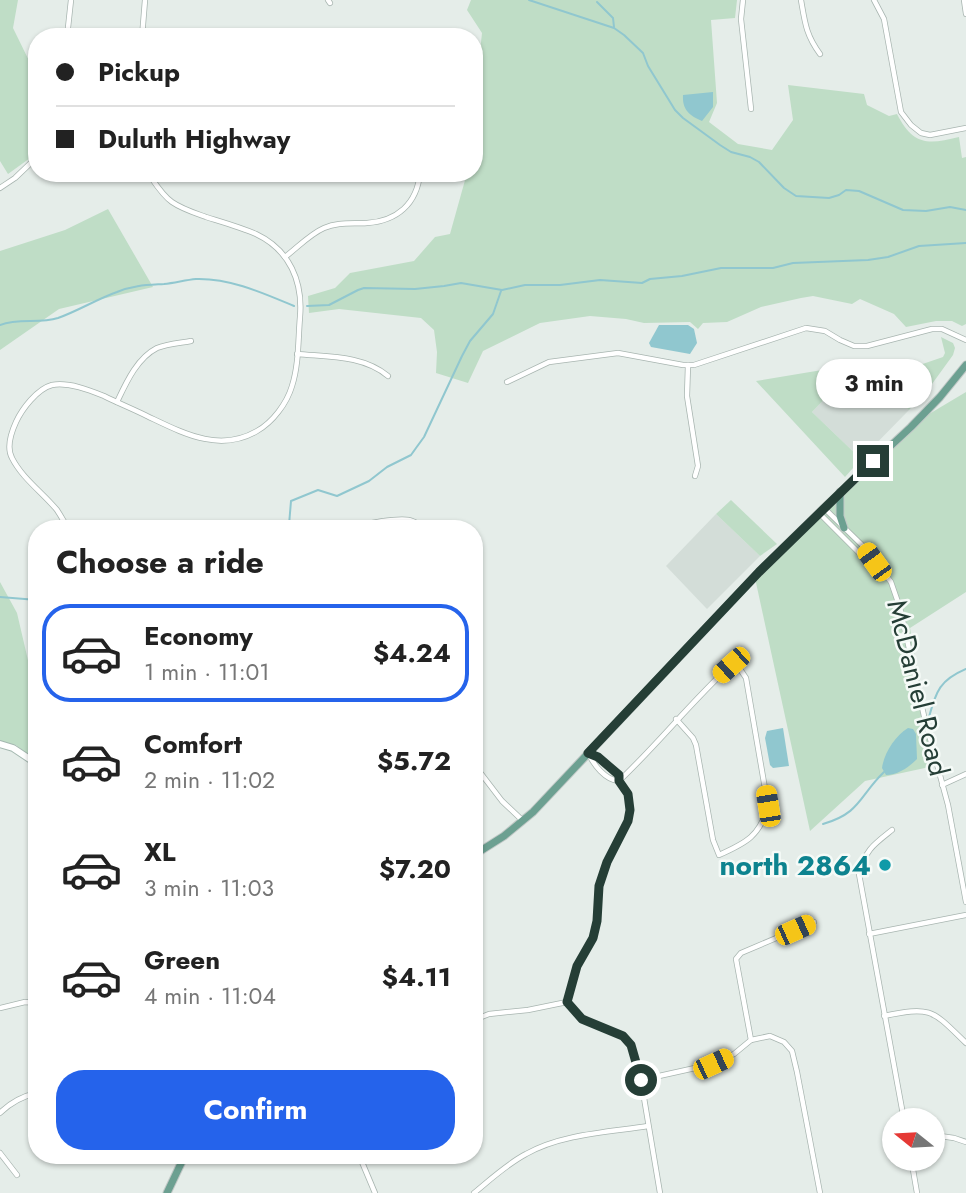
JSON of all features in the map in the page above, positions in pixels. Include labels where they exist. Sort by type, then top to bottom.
[{"type":"main road","points":[[483,849],[523,821],[677,658],[840,492],[911,427],[964,369]]},
{"type":"main road","points":[[840,492],[840,516],[844,528]]},
{"type":"main road","points":[[167,1193],[182,1164]]},
{"type":"street","points":[[68,28],[71,0]]},
{"type":"street","points":[[143,28],[145,0]]},
{"type":"street","points":[[743,0],[741,19],[751,109]]},
{"type":"street","points":[[801,0],[807,33],[820,54]]},
{"type":"street","points":[[874,0],[884,19],[901,112],[906,119],[921,133],[930,135],[966,128]]},
{"type":"street","points":[[964,0],[966,14]]},
{"type":"street","points":[[0,188],[28,166]]},
{"type":"street","points":[[64,520],[11,457],[9,442],[16,422],[33,398],[44,389],[66,385],[90,390],[185,434],[220,442],[245,438],[265,426],[284,404],[296,372],[301,302],[299,285],[285,257],[255,234],[172,202],[155,182]]},
{"type":"street","points":[[285,257],[326,227],[368,223],[398,215],[416,193],[419,182]]},
{"type":"street","points":[[507,382],[548,362],[618,353],[694,365],[806,328],[825,331],[854,346],[867,346],[932,329],[942,329],[966,340]]},
{"type":"street","points":[[117,402],[127,380],[143,359],[156,349],[191,341]]},
{"type":"street","points":[[297,354],[362,361],[388,376]]},
{"type":"street","points":[[688,365],[687,396],[698,466],[695,476]]},
{"type":"street","name":"McDaniel Road","points":[[821,511],[863,546],[891,582],[900,608],[948,805],[966,902]]},
{"type":"street","name":"McDaniel Road","points":[[821,511],[860,554],[874,562]]},
{"type":"street","points":[[619,781],[676,719],[704,690],[736,663],[746,678],[768,806],[765,819],[754,836],[719,855],[713,840],[694,738],[676,719]]},
{"type":"street","points":[[0,744],[13,748],[28,758]]},
{"type":"street","points":[[567,1002],[577,966],[593,938],[599,886],[607,862],[628,821],[630,810],[628,794],[619,781],[611,780],[593,764],[588,753]]},
{"type":"street","points":[[942,785],[966,774]]},
{"type":"street","points":[[483,776],[502,801],[523,821]]},
{"type":"street","points":[[892,830],[876,842],[864,857],[859,874],[902,1108]]},
{"type":"street","points":[[869,934],[966,915]]},
{"type":"street","points":[[751,1041],[736,959],[741,953],[814,922]]},
{"type":"street","points":[[0,1008],[28,1002]]},
{"type":"street","points":[[483,1016],[567,1002]]},
{"type":"street","points":[[567,1002],[582,1019],[623,1036],[631,1045],[641,1080],[660,1193]]},
{"type":"street","points":[[884,1016],[926,1011],[940,1018],[966,1043]]},
{"type":"street","points":[[641,1080],[713,1064],[734,1054],[751,1041],[770,1036],[784,1042],[792,1051],[820,1193]]},
{"type":"street","points":[[0,1113],[28,1094]]},
{"type":"street","points":[[474,1193],[512,1162],[556,1141],[649,1126]]},
{"type":"street","points":[[945,1137],[966,1142]]},
{"type":"street","points":[[0,1153],[17,1175]]},
{"type":"street","points":[[363,1164],[375,1193]]},
{"type":"street","points":[[913,1171],[917,1193]]},
{"type":"shaded area","points":[[858,364],[909,410],[861,459],[812,412]]},
{"type":"shaded area","points":[[716,514],[760,556],[707,609],[666,566]]},
{"type":"green space","points":[[0,0],[18,0],[13,28],[28,59],[28,160],[8,174],[0,161]]},
{"type":"green space","points":[[471,0],[737,0],[735,18],[711,20],[717,103],[709,122],[738,144],[772,150],[793,120],[788,85],[864,94],[867,105],[889,116],[897,114],[909,132],[922,140],[938,141],[959,137],[962,158],[966,157],[966,324],[962,326],[952,321],[936,321],[906,327],[894,314],[860,299],[852,304],[813,296],[761,307],[727,322],[703,323],[698,329],[690,322],[644,323],[590,316],[540,323],[483,351],[468,383],[436,373],[434,330],[421,318],[339,309],[309,313],[308,296],[335,288],[350,273],[414,261],[435,237],[450,234],[464,182],[483,182],[483,28],[479,28],[467,10]]},
{"type":"green space","points":[[108,209],[153,287],[59,309],[0,350],[0,251],[65,230]]},
{"type":"green space","points":[[941,337],[953,343],[953,355],[909,410],[876,380],[943,357],[945,353]]},
{"type":"green space","points":[[858,364],[812,412],[861,459],[845,477],[756,381]]},
{"type":"green space","points":[[966,392],[966,592],[910,628],[934,766],[865,781],[810,831],[755,578],[919,420]]},
{"type":"green space","points":[[731,500],[777,544],[760,556],[716,514]]},
{"type":"green space","points":[[0,582],[17,613],[28,660],[28,755],[16,745],[0,742]]},
{"type":"water","points":[[713,92],[713,107],[702,121],[688,112],[683,95]]},
{"type":"water","points":[[659,325],[688,325],[694,329],[697,343],[690,354],[651,347],[649,343]]},
{"type":"water","points":[[783,728],[789,766],[773,768],[770,765],[765,738],[767,731]]},
{"type":"water","points":[[908,728],[913,729],[916,734],[917,759],[903,770],[886,775],[882,768],[888,751]]},
{"type":"waterway","points":[[529,0],[614,28],[624,35],[643,53],[675,110],[683,118],[731,152],[759,162],[784,188],[796,196],[829,198],[846,190],[859,191],[903,210],[926,211],[950,207],[966,210]]},
{"type":"waterway","points":[[597,2],[613,18],[614,27]]},
{"type":"waterway","points":[[307,306],[329,305],[364,288],[415,289],[461,283],[502,290],[525,285],[560,285],[600,280],[642,283],[650,279],[721,268],[773,268],[793,263],[868,260],[888,257],[919,246],[966,243]]},
{"type":"waterway","points":[[0,325],[58,318],[129,288],[196,279],[234,284],[294,306]]},
{"type":"waterway","points":[[289,520],[291,501],[318,490],[337,496],[369,481],[387,467],[411,455],[424,437],[470,341],[493,314],[501,291]]},
{"type":"waterway","points":[[0,597],[28,599]]},
{"type":"waterway","points":[[929,717],[940,687],[950,677],[966,669]]},
{"type":"waterway","points":[[823,824],[845,815],[884,772]]},
{"type":"place","name":"north 2864","points":[[885,865]]},
{"type":"route","points":[[641,1080],[631,1045],[623,1036],[582,1019],[567,1002],[577,966],[593,938],[599,886],[607,862],[628,821],[630,810],[628,794],[619,781],[619,775],[598,757],[588,753],[759,572],[873,461]]}]
